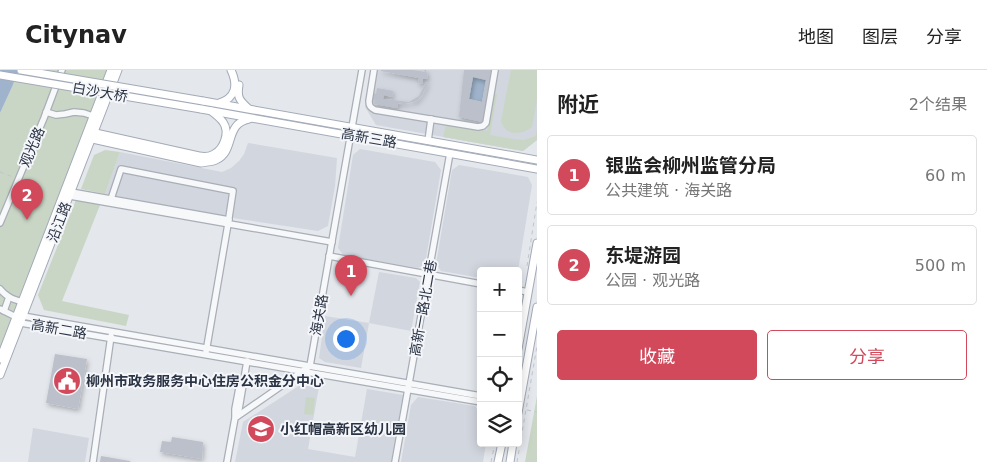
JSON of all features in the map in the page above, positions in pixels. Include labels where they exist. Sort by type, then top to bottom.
[{"type":"main road","name":"白沙大桥","points":[[21,70],[203,101]]},
{"type":"main road","name":"沿江路","points":[[0,375],[20,318],[70,194],[90,135],[93,116],[111,70]]},
{"type":"main road","name":"沿江路","points":[[0,358],[20,318],[22,302],[118,70]]},
{"type":"main road","points":[[218,103],[229,99],[232,95],[236,84],[231,70]]},
{"type":"main road","points":[[236,70],[240,101],[248,109]]},
{"type":"main road","name":"白沙大桥","points":[[0,75],[201,109]]},
{"type":"main road","name":"高新三路","points":[[203,101],[537,160]]},
{"type":"main road","name":"高新三路","points":[[201,109],[537,169]]},
{"type":"main road","points":[[90,135],[206,157],[214,154],[221,148],[226,135],[223,122],[211,111]]},
{"type":"main road","points":[[90,135],[200,163],[216,160],[226,151],[236,125],[242,121],[254,118]]},
{"type":"main road","points":[[522,326],[537,243]]},
{"type":"main road","points":[[521,402],[537,307]]},
{"type":"main road","points":[[498,462],[501,447]]},
{"type":"main road","points":[[510,462],[512,447]]},
{"type":"street","name":"观光路","points":[[0,223],[62,70]]},
{"type":"street","name":"海关路","points":[[310,366],[362,70]]},
{"type":"street","points":[[374,70],[368,100],[371,108],[478,127],[486,124],[495,70]]},
{"type":"street","points":[[46,112],[56,115],[74,112],[93,116]]},
{"type":"street","points":[[428,140],[431,119]]},
{"type":"street","name":"高新一路北二巷","points":[[395,462],[450,153]]},
{"type":"street","points":[[111,199],[121,168],[233,191],[206,351]]},
{"type":"street","points":[[70,194],[111,199],[332,242]]},
{"type":"street","points":[[70,194],[229,222]]},
{"type":"street","points":[[329,256],[477,283]]},
{"type":"street","points":[[0,289],[9,297],[22,302]]},
{"type":"street","points":[[522,291],[528,292]]},
{"type":"street","points":[[2,310],[9,297]]},
{"type":"street","name":"高新二路","points":[[2,310],[20,318],[206,351],[310,366],[477,401]]},
{"type":"street","points":[[92,462],[112,335]]},
{"type":"street","name":"高新二路","points":[[206,351],[245,361],[302,371],[477,396]]},
{"type":"street","points":[[227,462],[235,418],[239,409],[245,361]]},
{"type":"street","points":[[235,418],[310,366]]},
{"type":"path","points":[[0,172],[18,180]]},
{"type":"path","points":[[526,271],[537,202]]},
{"type":"path","points":[[522,402],[537,346]]},
{"type":"path","points":[[522,408],[537,412]]},
{"type":"path","points":[[491,462],[494,447]]},
{"type":"path","points":[[517,462],[518,447]]},
{"type":"shaded area","points":[[372,70],[537,70],[537,140],[523,151],[376,125],[365,107]]},
{"type":"shaded area","points":[[248,143],[337,158],[335,186],[328,226],[318,231],[233,218],[105,194],[120,152],[222,172],[231,168],[239,161]]},
{"type":"shaded area","points":[[360,149],[435,162],[441,170],[425,264],[418,268],[343,255],[338,248],[353,155]]},
{"type":"shaded area","points":[[459,165],[528,177],[532,185],[519,267],[477,267],[477,277],[441,271],[436,264],[452,170]]},
{"type":"shaded area","points":[[379,272],[416,278],[420,282],[411,331],[369,323]]},
{"type":"shaded area","points":[[325,316],[369,323],[361,368],[325,362],[319,358]]},
{"type":"shaded area","points":[[308,380],[320,381],[308,449],[355,457],[367,389],[403,395],[391,462],[235,462],[243,422]]},
{"type":"shaded area","points":[[418,397],[475,406],[477,409],[477,447],[485,447],[483,462],[401,462],[411,405]]},
{"type":"shaded area","points":[[33,428],[89,438],[85,462],[28,462]]},
{"type":"green space","points":[[19,70],[111,70],[0,359],[0,113]]},
{"type":"green space","points":[[511,70],[537,70],[537,101],[532,127],[519,133],[506,130],[501,121]]},
{"type":"green space","points":[[494,94],[497,94],[490,135],[524,140],[536,136],[537,129],[537,140],[523,151],[443,137],[446,125],[487,131]]},
{"type":"green space","points":[[105,150],[120,152],[105,194],[81,189],[94,155]]},
{"type":"green space","points":[[76,200],[100,205],[62,301],[129,315],[126,326],[44,310],[38,295]]},
{"type":"green space","points":[[537,396],[537,462],[525,462]]},
{"type":"green space","points":[[306,397],[315,398],[313,415],[304,414]]},
{"type":"water","points":[[0,70],[19,70],[0,113]]},
{"type":"water","points":[[473,77],[486,80],[482,102],[469,99]]},
{"type":"building","points":[[381,70],[425,72],[424,70],[426,70],[428,79],[423,79],[423,84],[418,83],[419,78]]},
{"type":"building","points":[[464,70],[492,70],[483,122],[459,117]],"holes":[[[473,77],[486,80],[482,102],[469,99]]]},
{"type":"building","points":[[426,82],[428,83],[417,101],[404,104],[398,103],[397,108],[374,104],[375,99],[372,99],[373,93],[376,94],[377,88],[393,91],[392,97],[384,95],[383,99],[409,102],[419,96]]},
{"type":"building","name":"柳州市政务服务中心住房公积金分中心","points":[[55,354],[87,359],[78,409],[46,403]]},
{"type":"building","points":[[172,437],[203,442],[202,459],[160,452],[162,441],[171,442]]},
{"type":"building","points":[[101,456],[130,461],[130,462],[100,462]]},
{"type":"place","name":"东堤游园","points":[[27,220]]},
{"type":"place","name":"银监会柳州监管分局","points":[[351,296]]},
{"type":"place","name":"柳州市政务服务中心住房公积金分中心","points":[[67,381]]},
{"type":"place","name":"小红帽高新区幼儿园","points":[[261,429]]}]
